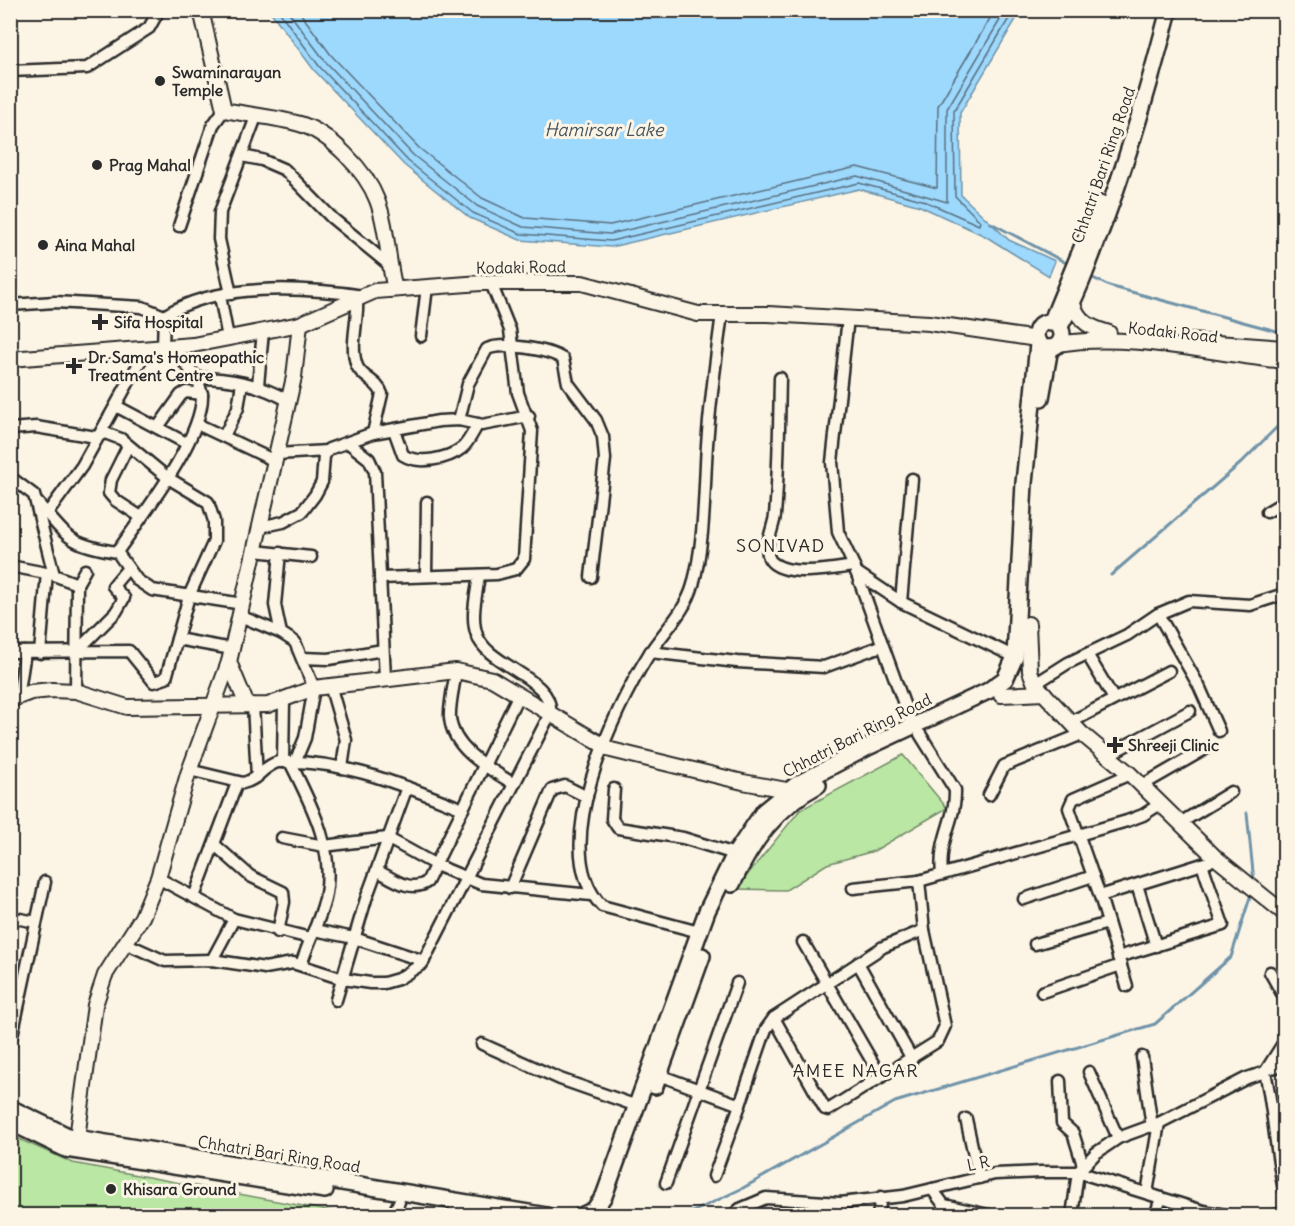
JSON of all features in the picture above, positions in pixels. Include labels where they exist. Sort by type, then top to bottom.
[{"type":"main road","name":"Chhatri Bari Ring Road","points":[[581,1215],[594,1210],[604,1196],[699,932],[735,854],[764,811],[796,791],[988,691],[1005,679],[1015,657],[1024,483],[1049,336],[1097,213],[1132,108],[1159,10]]},
{"type":"main road","name":"Chhatri Bari Ring Road","points":[[916,730],[1001,694],[1014,686],[1026,660],[1034,483],[1049,336],[1073,304],[1107,216],[1142,111],[1169,10]]},
{"type":"main road","name":"Chhatri Bari Ring Road","points":[[602,1215],[614,1201],[717,915],[744,859],[772,818],[796,791]]},
{"type":"main road","name":"Chhatri Bari Ring Road","points":[[10,1108],[77,1138],[547,1215]]},
{"type":"main road","name":"Chhatri Bari Ring Road","points":[[10,1122],[66,1149],[396,1209],[482,1215]]},
{"type":"street","points":[[10,70],[87,68],[149,27],[159,10]]},
{"type":"street","points":[[179,226],[213,125],[224,110],[201,10]]},
{"type":"street","points":[[224,110],[302,124],[322,135],[345,155],[364,178],[376,198],[395,289]]},
{"type":"street","points":[[228,338],[226,295],[219,239],[220,212],[256,117]]},
{"type":"street","points":[[242,156],[262,160],[285,170],[332,218],[388,264]]},
{"type":"street","points":[[380,578],[480,574],[516,569],[524,559],[532,445],[529,416],[518,393],[513,345],[491,283]]},
{"type":"street","name":"Kodaki Road","points":[[10,359],[147,349],[228,338],[300,324],[375,291],[491,283],[582,283],[698,314],[929,322],[1284,361]]},
{"type":"street","points":[[164,315],[178,306],[226,295],[279,287],[326,290],[360,297],[356,360],[360,372],[380,388],[382,394],[373,433]]},
{"type":"street","points":[[421,336],[428,287]]},
{"type":"street","points":[[10,305],[55,302],[142,307],[164,315]]},
{"type":"street","name":"Kodaki Road","points":[[1073,304],[1076,314],[1085,324],[1109,333]]},
{"type":"street","points":[[699,932],[615,912],[602,906],[591,896],[579,853],[581,823],[587,797],[614,715],[650,652],[681,610],[693,587],[709,409],[722,314]]},
{"type":"street","points":[[117,552],[168,478],[197,424],[202,406],[202,394],[197,378],[167,347],[164,315]]},
{"type":"street","points":[[848,318],[832,462],[838,532],[855,569],[881,646],[916,730],[956,790],[956,801],[940,854],[942,874]]},
{"type":"street","points":[[77,1138],[95,1005],[105,975],[142,917],[159,878],[189,770],[230,656],[289,401],[300,324]]},
{"type":"street","points":[[258,385],[264,331]]},
{"type":"street","name":"Kodaki Road","points":[[1049,336],[1109,333],[1284,348]]},
{"type":"street","points":[[459,420],[468,384],[484,352],[490,347],[513,345],[553,354],[563,359],[568,382],[596,420],[603,436],[605,459],[591,577]]},
{"type":"street","points":[[47,514],[82,466],[96,437],[147,349]]},
{"type":"street","points":[[197,378],[228,378],[258,385],[289,401]]},
{"type":"street","points":[[780,378],[775,516],[768,557],[774,564],[789,569],[820,571],[855,569],[901,602],[1015,657]]},
{"type":"street","points":[[224,436],[238,408],[242,383]]},
{"type":"street","points":[[158,427],[181,395],[186,392],[202,394]]},
{"type":"street","points":[[116,406],[186,443]]},
{"type":"street","points":[[197,424],[276,457],[327,451],[350,444],[373,433],[459,420],[478,424],[529,416]]},
{"type":"street","points":[[394,430],[404,455],[420,460],[440,458],[462,448],[478,424]]},
{"type":"street","points":[[10,429],[36,427],[96,437],[105,433],[128,446],[168,478],[208,502],[214,522],[214,541],[189,596],[166,678],[154,682],[129,651],[10,652]]},
{"type":"street","points":[[350,444],[369,459],[375,472],[385,678]]},
{"type":"street","points":[[128,446],[111,480],[109,493],[115,500],[141,517]]},
{"type":"street","points":[[260,527],[283,522],[302,512],[322,482],[324,456],[327,451]]},
{"type":"street","points":[[10,477],[34,495],[51,574],[40,652]]},
{"type":"street","points":[[901,602],[912,479]]},
{"type":"street","points":[[36,501],[71,541],[82,546],[117,552],[137,580],[152,590],[189,596],[241,610],[295,642],[314,688],[305,738],[290,762]]},
{"type":"street","points":[[426,576],[427,502]]},
{"type":"street","points":[[1267,512],[1284,502]]},
{"type":"street","points":[[255,551],[311,557]]},
{"type":"street","points":[[280,553],[275,606],[281,633]]},
{"type":"street","points":[[12,568],[51,574],[77,584]]},
{"type":"street","points":[[75,653],[116,612],[124,598],[112,586],[128,568]]},
{"type":"street","points":[[76,691],[77,584],[85,570]]},
{"type":"street","points":[[125,942],[165,961],[212,960],[254,968],[301,965],[343,979],[384,983],[414,971],[424,961],[550,714],[550,702],[545,693],[479,641],[474,624],[480,574]]},
{"type":"street","points":[[1001,694],[1039,688],[1087,654],[1127,635],[1158,614],[1189,601],[1250,605],[1284,594]]},
{"type":"street","points":[[1158,614],[1199,686],[1219,730]]},
{"type":"street","points":[[1029,624],[1030,671],[1039,688],[1082,734],[1130,774],[1216,858],[1283,916]]},
{"type":"street","points":[[177,639],[230,656]]},
{"type":"street","points":[[650,652],[737,662],[824,667],[881,646]]},
{"type":"street","points":[[302,658],[329,659],[383,650]]},
{"type":"street","points":[[14,699],[25,652]]},
{"type":"street","points":[[1087,654],[1114,699]]},
{"type":"street","points":[[230,656],[250,705],[256,777]]},
{"type":"street","points":[[456,671],[450,717],[452,728],[466,750],[484,765],[514,784]]},
{"type":"street","points":[[14,699],[31,692],[76,691],[127,707],[250,705],[284,700],[314,688],[330,685],[456,671],[492,679],[604,747],[743,782],[796,791]]},
{"type":"street","points":[[1071,722],[1169,671]]},
{"type":"street","points":[[330,685],[345,734],[346,752],[342,768]]},
{"type":"street","points":[[378,871],[415,887],[427,882],[519,694]]},
{"type":"street","points":[[284,700],[290,762],[314,806],[324,846],[327,883],[325,899],[301,965]]},
{"type":"street","points":[[1108,755],[1190,711]]},
{"type":"street","points":[[989,795],[1004,766],[1082,734]]},
{"type":"street","points":[[1141,786],[1207,748]]},
{"type":"street","points":[[189,770],[237,783],[248,782],[268,765],[290,762],[342,768],[407,787],[463,809]]},
{"type":"street","points":[[1127,986],[1100,896],[1077,834],[1070,803],[1130,774]]},
{"type":"street","points":[[194,897],[237,783]]},
{"type":"street","points":[[510,888],[552,790],[565,786],[587,797]]},
{"type":"street","points":[[336,1000],[387,838],[407,787]]},
{"type":"street","points":[[614,789],[612,819],[618,828],[683,838],[735,854]]},
{"type":"street","points":[[1180,823],[1231,792]]},
{"type":"street","points":[[853,888],[920,881],[1126,821],[1143,815],[1160,804]]},
{"type":"street","points":[[282,838],[324,846],[387,838],[436,865],[480,884],[591,896]]},
{"type":"street","points":[[215,845],[250,876],[284,892],[278,932]]},
{"type":"street","points":[[1100,896],[1216,858]]},
{"type":"street","points":[[1042,992],[1156,946],[1223,925],[1202,864]]},
{"type":"street","points":[[1024,899],[1093,876]]},
{"type":"street","points":[[159,878],[234,919],[278,932],[354,938],[424,961]]},
{"type":"street","points":[[774,1018],[825,1109],[831,1110],[938,1041],[945,1026],[924,930],[920,881]]},
{"type":"street","points":[[10,1045],[45,882]]},
{"type":"street","points":[[1137,885],[1156,946]]},
{"type":"street","points":[[10,916],[36,922]]},
{"type":"street","points":[[212,960],[234,919]]},
{"type":"street","points":[[1035,944],[1108,923]]},
{"type":"street","points":[[714,1176],[766,1029],[774,1018],[825,982],[884,947],[924,930]]},
{"type":"street","points":[[803,942],[881,1077]]},
{"type":"street","points":[[858,963],[912,1059]]},
{"type":"street","points":[[1270,972],[1284,998]]},
{"type":"street","points":[[666,1183],[697,1088],[736,983]]},
{"type":"street","points":[[1284,1042],[1267,1070],[1275,1151],[1284,1189]]},
{"type":"street","points":[[482,1044],[560,1079],[637,1106]]},
{"type":"street","points":[[1142,1057],[1156,1125],[1147,1193]]},
{"type":"street","points":[[1080,1169],[1118,1137],[1156,1125],[1247,1078],[1284,1065]]},
{"type":"street","points":[[1089,1072],[1118,1137]]},
{"type":"street","points":[[659,1075],[740,1106]]},
{"type":"street","points":[[1060,1081],[1062,1123],[1073,1133],[1080,1169],[1072,1215]]},
{"type":"street","points":[[966,1119],[979,1178]]},
{"type":"street","name":"L R","points":[[732,1215],[766,1198],[840,1203],[903,1196],[995,1174],[1080,1169],[1203,1211],[1231,1215]]},
{"type":"street","points":[[932,1189],[944,1205],[993,1215]]},
{"type":"street","points":[[879,1215],[881,1197]]},
{"type":"street","points":[[1155,1215],[1161,1198]]},
{"type":"street","points":[[840,1203],[843,1215]]},
{"type":"street","points":[[1271,1215],[1284,1214]]},
{"type":"green space","points":[[903,755],[947,808],[874,851],[827,864],[786,890],[736,889],[800,810]]},
{"type":"green space","name":"Khisara Ground","points":[[10,1135],[73,1163],[351,1215],[11,1215]]},
{"type":"water","name":"Hamirsar Lake","points":[[270,11],[1021,11],[960,113],[961,195],[1009,240],[1055,261],[1049,276],[985,236],[920,206],[859,189],[611,247],[520,240],[470,218],[404,165],[314,70]]},
{"type":"waterway","points":[[991,223],[1070,265]]},
{"type":"waterway","points":[[1089,276],[1109,286],[1284,333]]},
{"type":"waterway","points":[[1111,575],[1241,463],[1284,420]]},
{"type":"waterway","points":[[1247,813],[1254,882]]},
{"type":"waterway","points":[[684,1216],[743,1188],[895,1102],[1155,1024],[1231,957],[1252,891]]},
{"type":"place","name":"Swaminarayan Temple","points":[[160,81]]},
{"type":"place","name":"Prag Mahal","points":[[97,165]]},
{"type":"place","name":"Aina Mahal","points":[[43,245]]},
{"type":"place","name":"Sifa Hospital","points":[[100,322]]},
{"type":"place","name":"Dr. Sama's Homeopathic Treatment Centre","points":[[74,366]]},
{"type":"place","name":"Shreeji Clinic","points":[[1115,745]]},
{"type":"place","name":"Khisara Ground","points":[[111,1189]]},
{"type":"district","name":"SONIVAD","points":[[781,545]]},
{"type":"district","name":"AMEE NAGAR","points":[[856,1070]]}]
